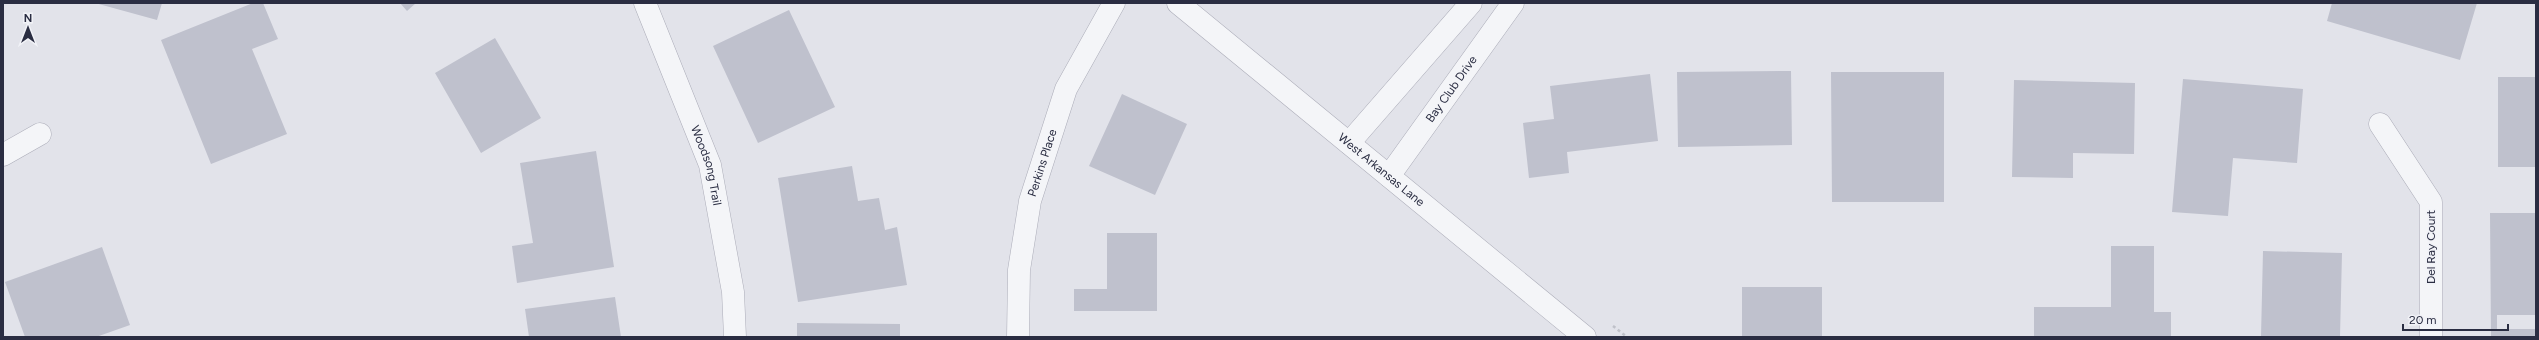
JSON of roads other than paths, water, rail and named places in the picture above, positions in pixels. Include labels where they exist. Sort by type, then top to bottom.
[{"type":"street","name":"Woodsong Trail","points":[[645,3],[710,165],[733,292],[735,337]]},
{"type":"street","name":"Perkins Place","points":[[1018,337],[1019,270],[1030,201],[1066,89],[1114,3]]},
{"type":"street","name":"West Arkansas Lane","points":[[1178,3],[1585,337]]},
{"type":"street","points":[[1349,143],[1471,3]]},
{"type":"street","name":"Bay Club Drive","points":[[1389,176],[1513,3]]},
{"type":"street","name":"Del Ray Court","points":[[2380,124],[2430,202],[2431,337]]},
{"type":"street","points":[[3,155],[40,134]]}]
